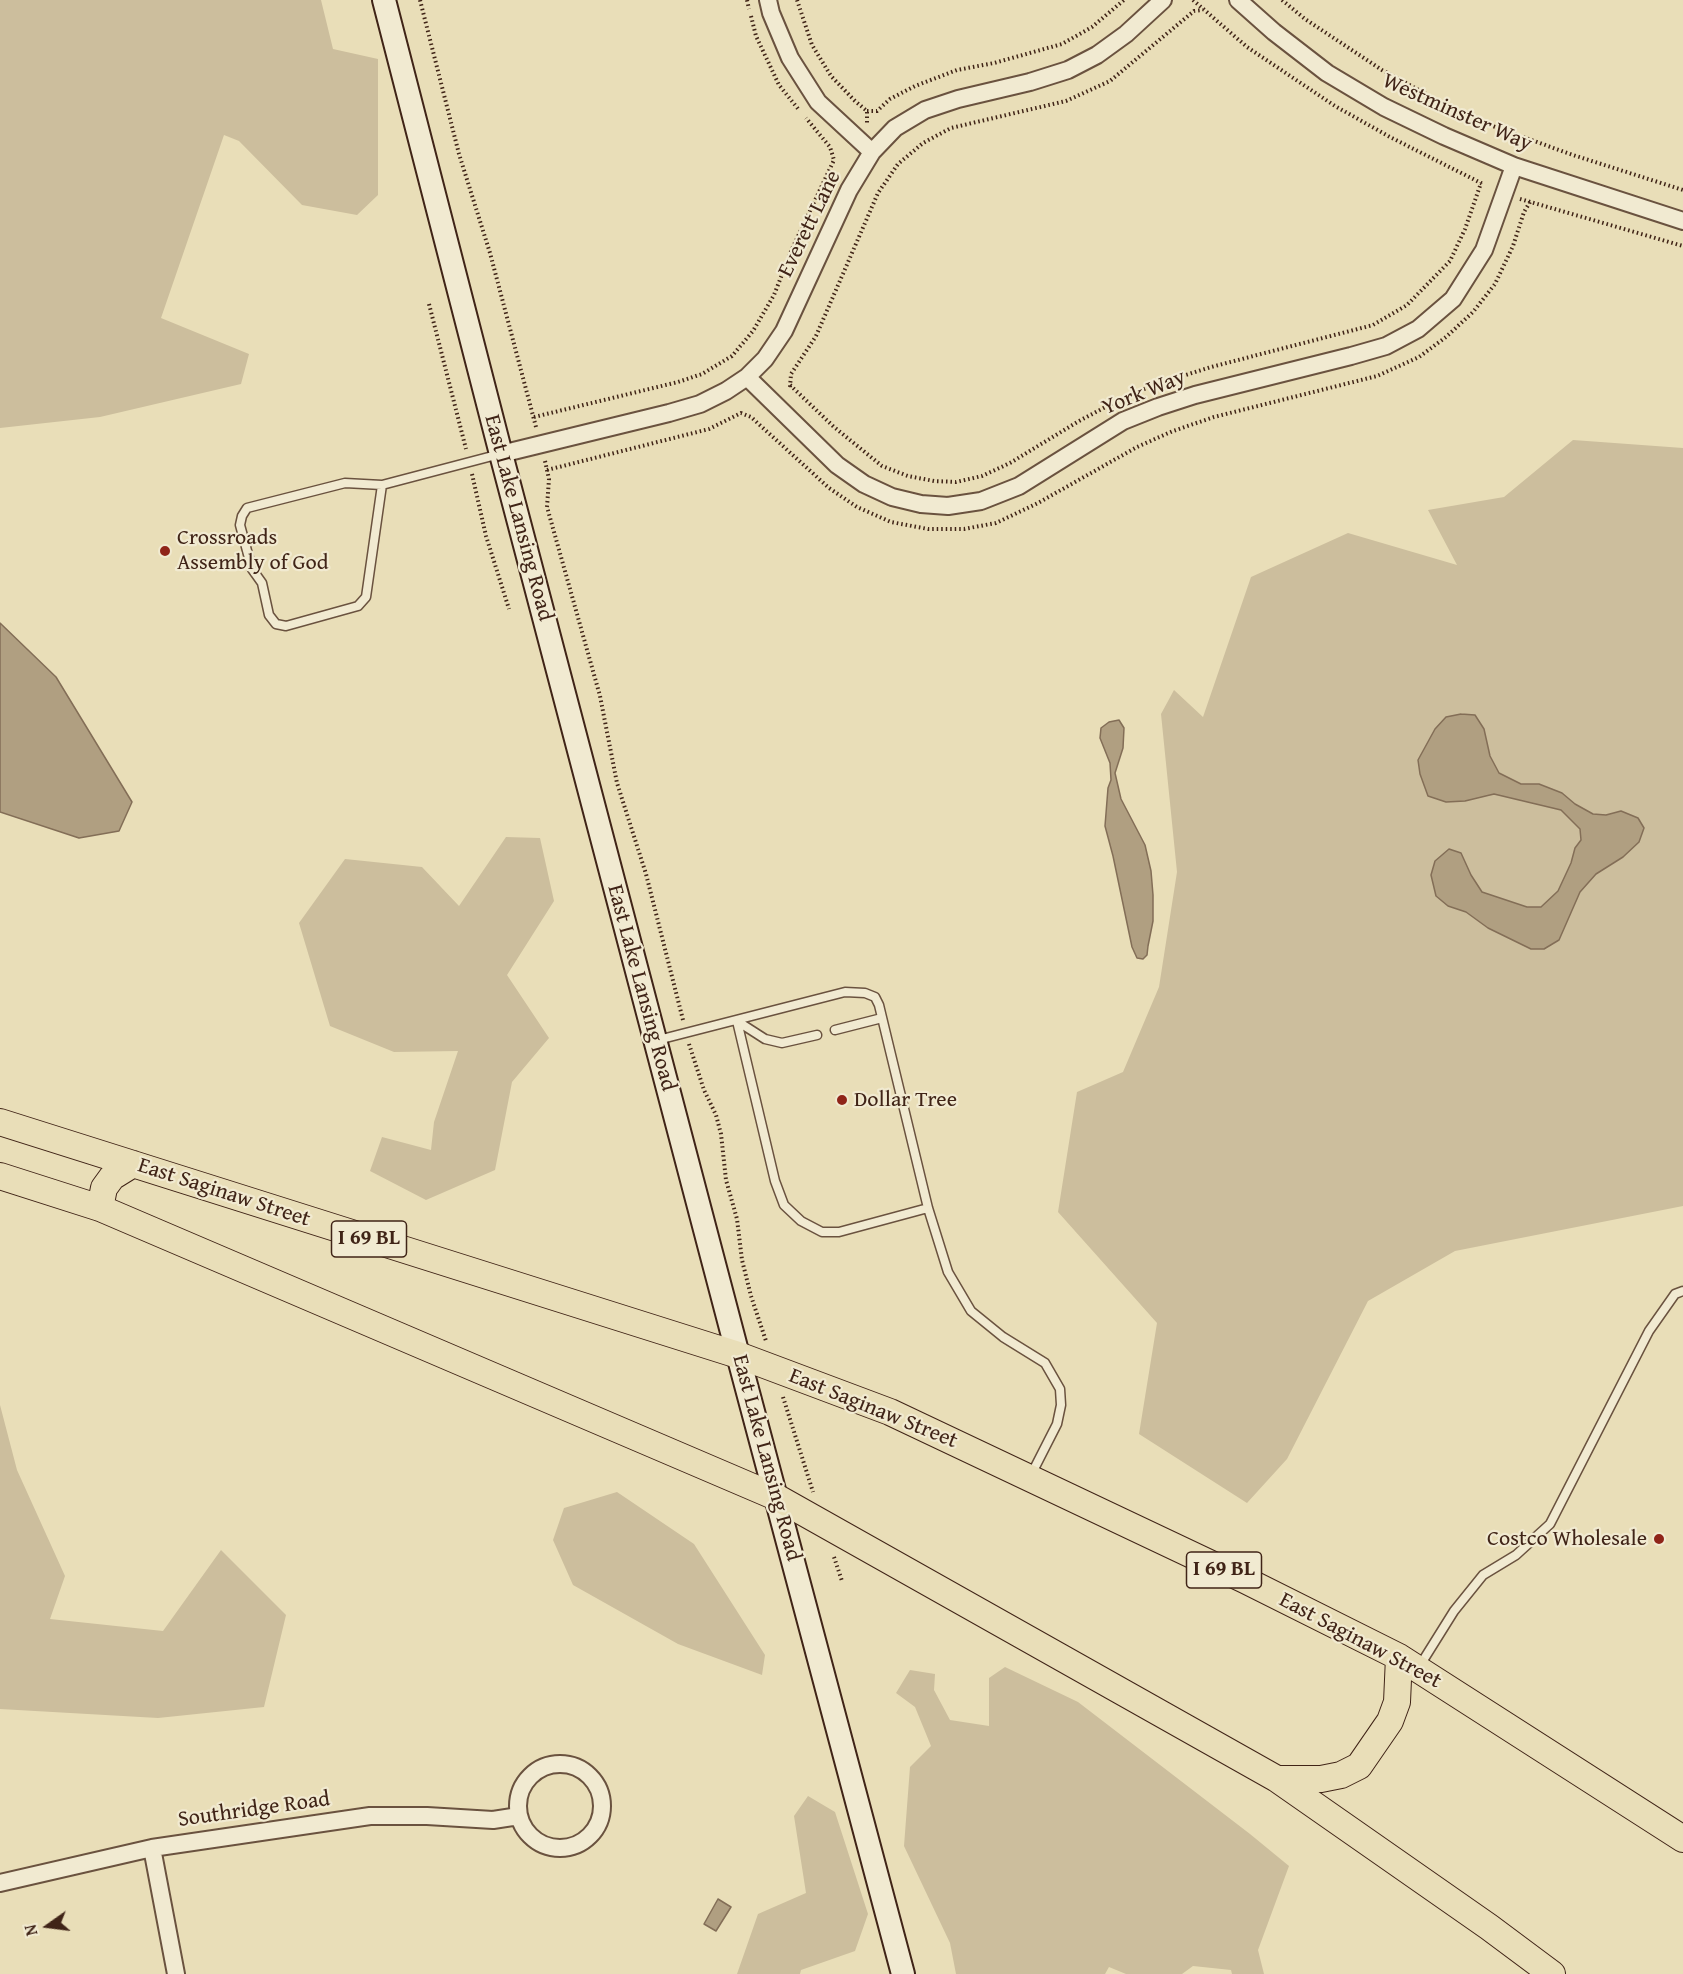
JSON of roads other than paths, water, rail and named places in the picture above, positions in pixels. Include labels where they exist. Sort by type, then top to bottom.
[{"type":"main road","name":"East Saginaw Street","points":[[0,1122],[738,1355],[890,1412],[1245,1580],[1408,1663],[1683,1839]]},
{"type":"main road","points":[[100,1208],[104,1188],[112,1178],[133,1164]]},
{"type":"main road","points":[[0,1176],[100,1208],[776,1497],[1277,1779],[1489,1927],[1552,1974]]},
{"type":"main road","points":[[1277,1779],[1321,1779],[1341,1775],[1359,1766],[1390,1721],[1408,1663]]},
{"type":"street","name":"East Lake Lansing Road","points":[[384,0],[655,1041],[903,1974]]},
{"type":"street","points":[[768,0],[771,13],[790,58],[818,102],[872,152]]},
{"type":"street","name":"Everett Lane","points":[[501,454],[669,413],[700,404],[726,392],[747,377],[765,359],[784,331],[849,190],[872,152],[895,128],[925,110],[1068,70],[1097,55],[1126,34],[1162,0]]},
{"type":"street","name":"Westminster Way","points":[[1238,0],[1327,74],[1384,107],[1443,136],[1514,166],[1683,221]]},
{"type":"street","name":"York Way","points":[[747,377],[837,465],[864,484],[892,497],[921,504],[948,506],[981,501],[1019,486],[1123,421],[1158,407],[1195,395],[1386,346],[1418,329],[1453,299],[1484,250],[1514,166]]},
{"type":"street","points":[[552,1764],[573,1766],[590,1776],[598,1788],[602,1801],[601,1815],[596,1828],[586,1839],[574,1846],[560,1848],[540,1843],[524,1829],[519,1816],[518,1802],[521,1788],[528,1777],[539,1768],[552,1764]]},
{"type":"street","name":"Southridge Road","points":[[0,1883],[152,1848],[370,1815],[493,1820],[519,1816]]},
{"type":"street","points":[[152,1848],[176,1974]]},
{"type":"lane","points":[[382,484],[366,597],[358,606],[286,626],[276,624],[269,615],[262,583],[252,569],[240,525],[242,516],[248,508],[345,483],[382,484],[501,454]]},
{"type":"lane","points":[[655,1041],[845,992],[865,993],[875,997],[879,1005],[928,1208],[948,1272],[971,1311],[1004,1337],[1045,1363],[1060,1389],[1061,1405],[1057,1424],[1030,1478]]},
{"type":"lane","points":[[835,1030],[882,1018]]},
{"type":"lane","points":[[737,1021],[765,1040],[782,1043],[817,1035]]},
{"type":"lane","points":[[737,1021],[775,1181],[784,1205],[801,1221],[822,1232],[839,1232],[928,1208]]},
{"type":"lane","points":[[1408,1663],[1484,1575],[1516,1555],[1550,1524],[1649,1331],[1675,1294],[1683,1291]]},
{"type":"place","name":"Crossroads Assembly of God","points":[[165,551]]},
{"type":"place","name":"Dollar Tree","points":[[842,1100]]},
{"type":"place","name":"Costco Wholesale","points":[[1659,1539]]}]
